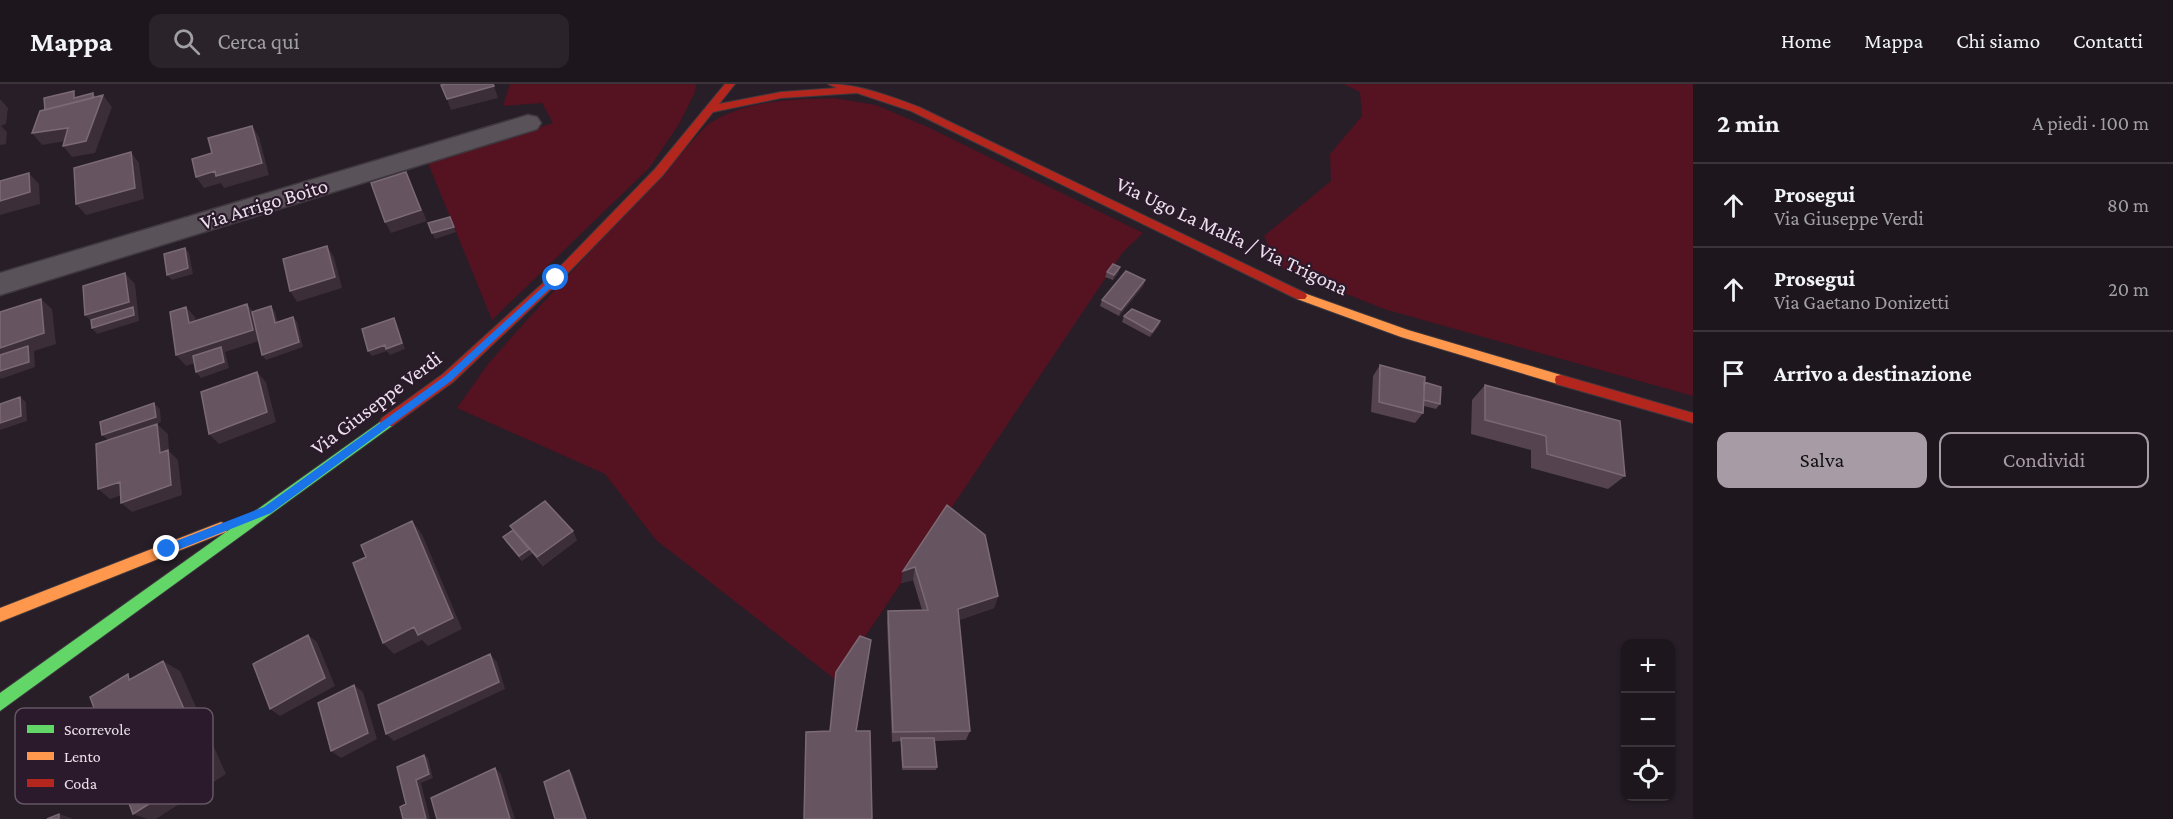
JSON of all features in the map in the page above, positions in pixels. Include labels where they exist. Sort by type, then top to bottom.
[{"type":"street","points":[[709,110],[716,84]]},
{"type":"street","name":"Via Giuseppe Verdi","points":[[0,703],[448,378],[556,278],[659,172],[730,84]]},
{"type":"street","name":"Via Ugo La Malfa / Via Trigona","points":[[833,84],[915,109],[1294,293],[1405,334],[1693,418]]},
{"type":"street","points":[[709,110],[769,94],[813,90],[861,91]]},
{"type":"street","name":"Via Arrigo Boito","points":[[0,284],[528,123]]},
{"type":"street","points":[[0,615],[267,510]]},
{"type":"street","points":[[167,549],[182,572]]},
{"type":"shaded area","points":[[510,84],[696,84],[695,92],[679,124],[650,167],[492,320],[428,163],[553,123],[542,103],[503,106]]},
{"type":"shaded area","points":[[1344,84],[1693,84],[1693,396],[1384,309],[1277,266],[1264,236],[1331,181],[1330,154],[1362,116],[1360,92]]},
{"type":"shaded area","points":[[834,98],[876,105],[930,128],[1143,233],[1123,252],[836,680],[656,540],[605,474],[457,408],[488,364],[517,331],[707,125],[737,110],[768,102]]},
{"type":"building","points":[[493,84],[494,86],[447,99],[441,85]]},
{"type":"building","points":[[74,91],[74,98],[93,93],[93,98],[45,110],[44,98]]},
{"type":"building","points":[[103,95],[86,141],[63,146],[68,128],[32,133],[40,111]]},
{"type":"building","points":[[252,126],[262,163],[216,176],[215,171],[196,177],[192,159],[212,153],[208,138]]},
{"type":"building","points":[[131,152],[135,188],[76,204],[74,168]]},
{"type":"building","points":[[406,172],[421,210],[385,222],[371,183]]},
{"type":"building","points":[[29,173],[30,192],[0,201],[0,181]]},
{"type":"building","points":[[450,217],[454,227],[432,233],[428,223]]},
{"type":"building","points":[[327,246],[335,277],[290,291],[283,259]]},
{"type":"building","points":[[185,248],[188,268],[167,275],[164,254]]},
{"type":"building","points":[[1113,264],[1120,267],[1114,275],[1107,272]]},
{"type":"building","points":[[1126,271],[1145,280],[1121,310],[1102,300]]},
{"type":"building","points":[[125,273],[129,302],[85,315],[83,286]]},
{"type":"building","points":[[41,299],[44,333],[0,348],[0,312]]},
{"type":"building","points":[[247,304],[253,330],[176,355],[170,312],[186,307],[189,323]]},
{"type":"building","points":[[271,306],[275,323],[293,317],[299,342],[262,355],[252,312]]},
{"type":"building","points":[[133,307],[134,315],[92,328],[91,320]]},
{"type":"building","points":[[1132,309],[1160,321],[1152,332],[1124,316]]},
{"type":"building","points":[[394,318],[402,343],[386,349],[385,345],[368,351],[362,329]]},
{"type":"building","points":[[28,346],[29,362],[0,371],[0,355]]},
{"type":"building","points":[[221,347],[224,362],[196,372],[193,356]]},
{"type":"building","points":[[1380,365],[1425,377],[1423,413],[1379,402]]},
{"type":"building","points":[[257,372],[267,412],[209,434],[201,392]]},
{"type":"building","points":[[1424,382],[1441,387],[1440,404],[1424,400]]},
{"type":"building","points":[[1485,385],[1620,421],[1625,476],[1547,454],[1546,436],[1485,420]]},
{"type":"building","points":[[20,397],[21,416],[0,423],[0,404]]},
{"type":"building","points":[[154,403],[156,417],[102,435],[100,422]]},
{"type":"building","points":[[157,424],[160,453],[168,450],[171,485],[121,503],[120,482],[98,489],[96,444]]},
{"type":"building","points":[[545,501],[573,531],[537,557],[510,526]]},
{"type":"building","points":[[947,505],[985,535],[998,596],[958,609],[970,731],[893,732],[888,611],[928,610],[915,567],[903,571]]},
{"type":"building","points":[[412,521],[453,618],[418,635],[414,627],[383,643],[353,563],[366,557],[361,545]]},
{"type":"building","points":[[513,530],[529,549],[519,556],[503,537]]},
{"type":"building","points":[[308,635],[325,678],[270,709],[253,664]]},
{"type":"building","points":[[860,636],[871,640],[856,731],[870,731],[872,819],[804,819],[806,732],[830,731],[836,672]]},
{"type":"building","points":[[490,654],[499,682],[386,734],[378,705]]},
{"type":"building","points":[[163,661],[184,708],[94,708],[90,697],[128,674],[129,680]]},
{"type":"building","points":[[354,685],[368,733],[331,751],[318,703]]},
{"type":"building","points":[[901,738],[934,738],[937,767],[903,767]]},
{"type":"building","points":[[424,755],[429,774],[416,780],[426,819],[403,819],[400,807],[406,804],[397,767]]},
{"type":"building","points":[[495,768],[510,819],[437,819],[431,798]]},
{"type":"building","points":[[569,770],[586,819],[555,819],[544,782]]},
{"type":"building","points":[[129,804],[149,804],[133,814]]},
{"type":"building","points":[[59,814],[59,819],[47,819]]},
{"type":"traffic: fast","points":[[0,703],[387,422]]},
{"type":"traffic: slow","points":[[1301,296],[1405,334],[1561,380]]},
{"type":"traffic: slow","points":[[0,615],[221,528]]},
{"type":"traffic: jam","points":[[387,422],[448,378],[556,278],[659,172],[730,84]]},
{"type":"traffic: jam","points":[[833,84],[886,98],[915,109],[1301,296]]},
{"type":"traffic: jam","points":[[709,110],[781,95],[855,91]]},
{"type":"traffic: jam","points":[[1561,380],[1693,418]]},
{"type":"route","points":[[167,549],[267,510],[448,378],[556,278]]}]
